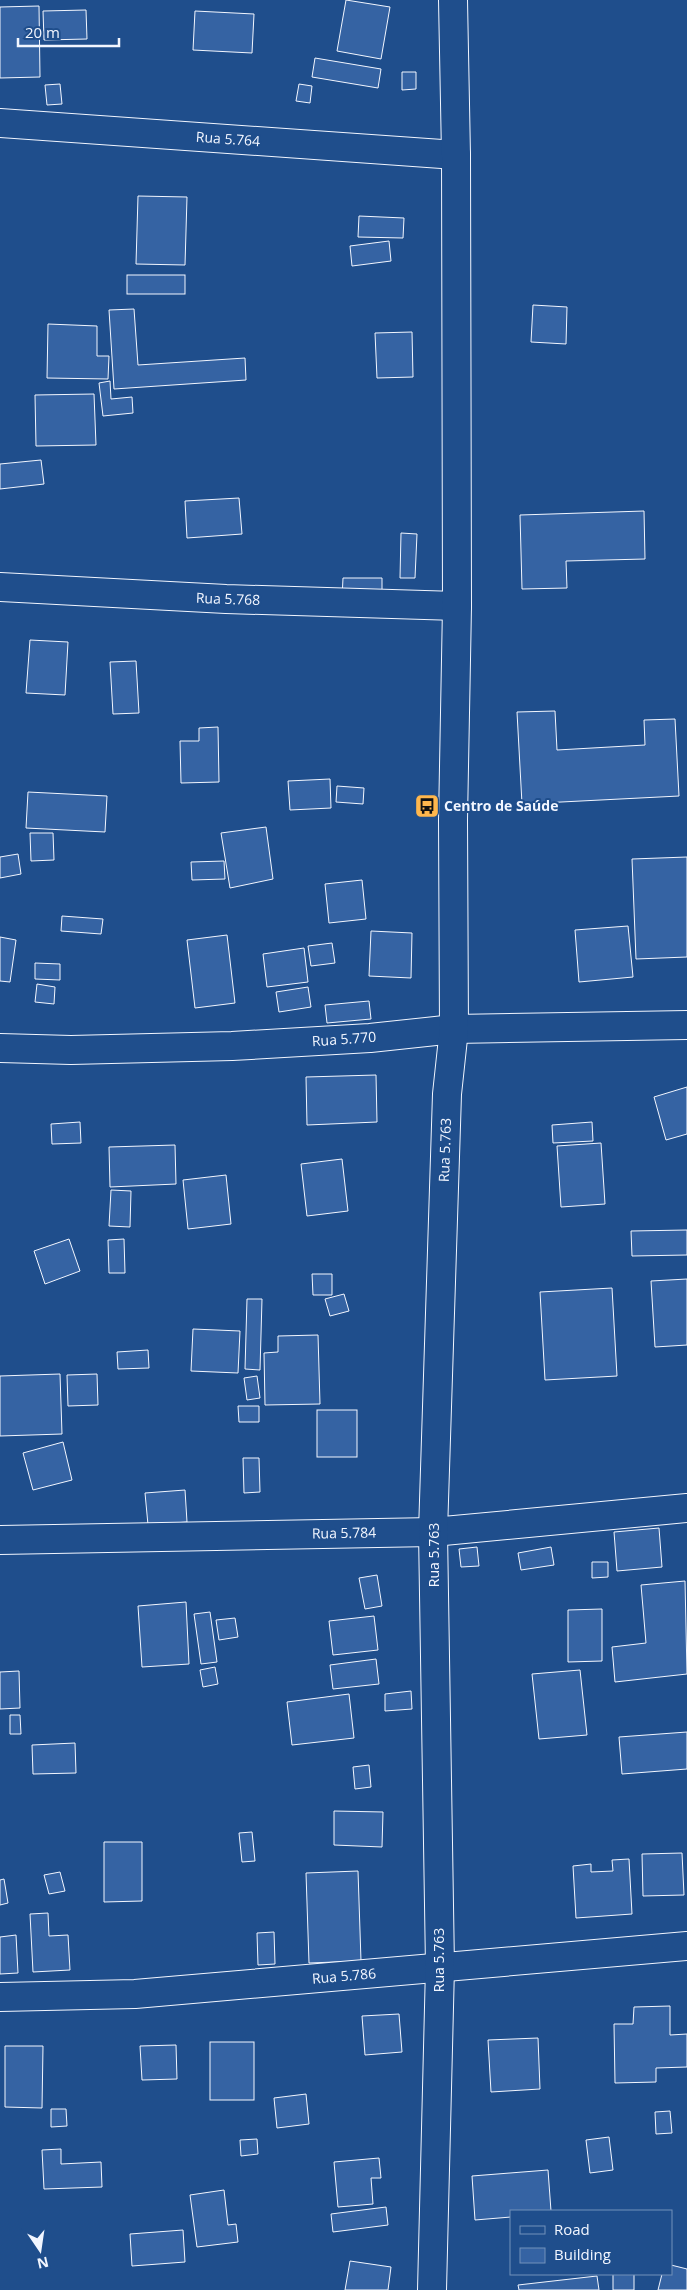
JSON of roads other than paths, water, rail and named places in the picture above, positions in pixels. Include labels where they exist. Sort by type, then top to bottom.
[{"type":"street","name":"Rua 5.763","points":[[432,2290],[440,1968],[433,1532],[447,1094],[454,1029],[453,820],[457,606],[456,154],[453,0]]},
{"type":"street","name":"Rua 5.764","points":[[0,123],[456,154]]},
{"type":"street","name":"Rua 5.768","points":[[0,587],[226,599],[457,606]]},
{"type":"street","name":"Rua 5.770","points":[[0,1048],[71,1050],[232,1046],[370,1038],[454,1029],[687,1025]]},
{"type":"street","name":"Rua 5.784","points":[[0,1540],[433,1532],[687,1508]]},
{"type":"street","name":"Rua 5.786","points":[[0,1997],[136,1994],[687,1946]]},
{"type":"place","name":"Centro de Saúde","points":[[427,806]]}]
